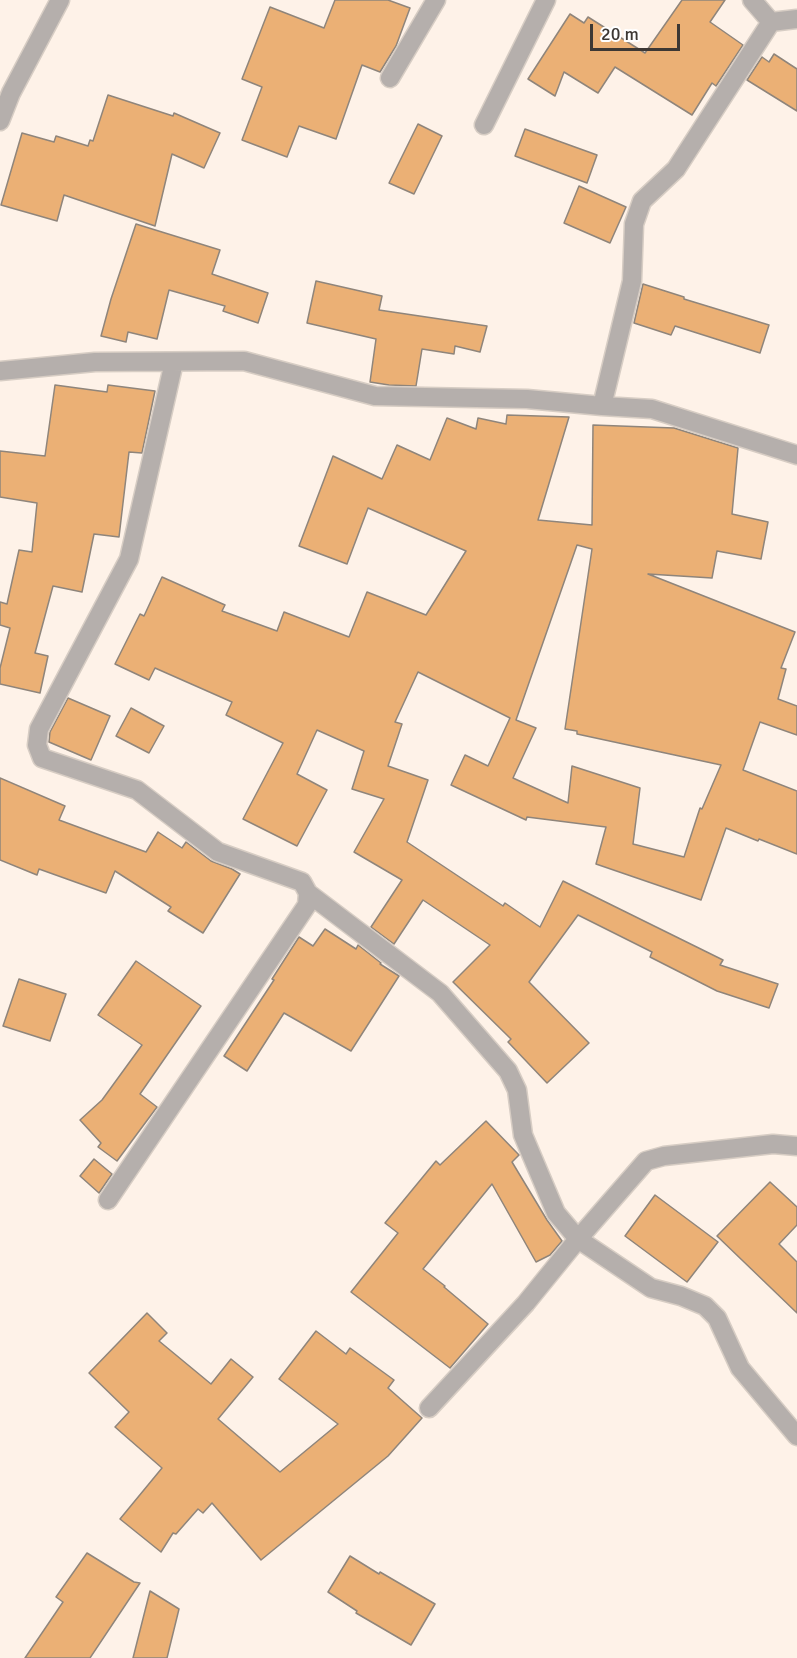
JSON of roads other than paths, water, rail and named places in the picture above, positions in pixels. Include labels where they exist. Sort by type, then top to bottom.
[{"type":"street","points":[[0,122],[11,93],[60,0]]},
{"type":"street","points":[[390,78],[436,0]]},
{"type":"street","points":[[484,125],[546,0]]},
{"type":"street","points":[[752,0],[771,22]]},
{"type":"street","points":[[771,22],[797,19]]},
{"type":"street","points":[[602,406],[632,281],[634,224],[642,201],[676,169],[771,22]]},
{"type":"street","points":[[0,370],[95,362],[244,361],[375,396],[527,399],[652,408],[797,455]]},
{"type":"street","points":[[174,362],[129,560],[39,729],[36,745],[42,758],[137,790],[218,852],[302,882],[308,893],[440,993],[508,1071],[517,1090],[523,1136],[556,1213],[578,1239],[651,1288],[681,1296],[705,1306],[717,1318],[740,1368],[797,1436]]},
{"type":"street","points":[[108,1200],[307,905],[308,893]]},
{"type":"street","points":[[429,1408],[526,1303],[646,1161],[664,1156],[773,1144],[797,1146]]}]
